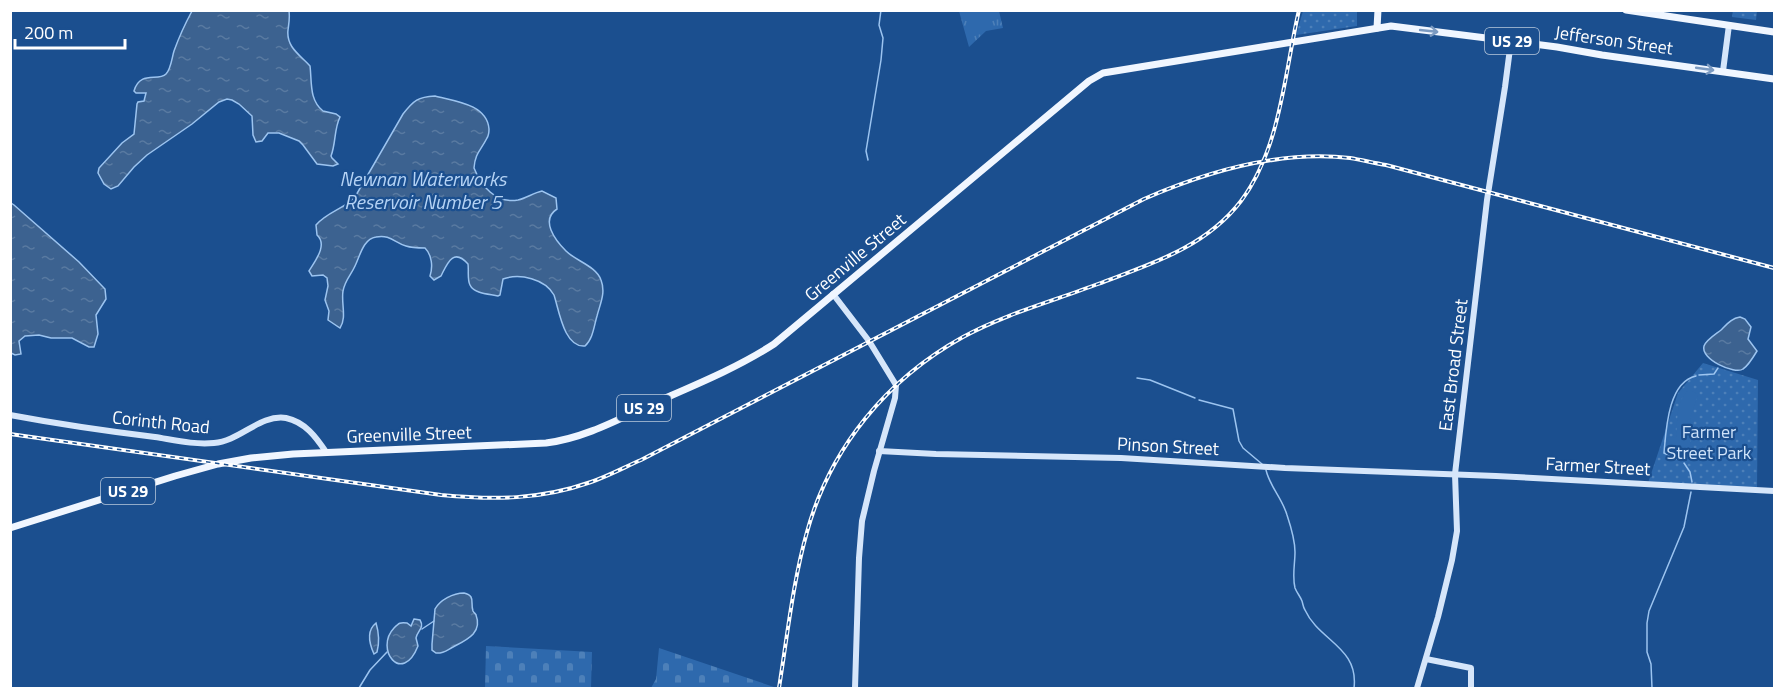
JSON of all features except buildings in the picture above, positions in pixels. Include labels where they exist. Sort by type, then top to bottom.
[{"type":"main road","points":[[1377,25],[1378,10]]},
{"type":"main road","points":[[1626,10],[1774,32]]},
{"type":"main road","name":"Jefferson Street","points":[[1377,25],[1511,41],[1774,79]]},
{"type":"main road","name":"Greenville Street","points":[[327,452],[536,443],[573,439],[758,354],[795,327],[1095,77],[1133,68],[1284,44],[1377,25]]},
{"type":"main road","name":"US 29","points":[[10,528],[200,469],[272,455],[327,452]]},
{"type":"street","points":[[1723,71],[1729,25]]},
{"type":"street","name":"East Broad Street","points":[[1417,688],[1456,540],[1458,510],[1455,474],[1487,200],[1511,41]]},
{"type":"street","points":[[833,294],[869,341],[896,385],[895,398],[866,502],[860,539],[855,688]]},
{"type":"street","name":"Corinth Road","points":[[10,415],[110,432],[208,444],[231,439],[270,419],[286,418],[308,429],[327,452]]},
{"type":"street","name":"Pinson Street","points":[[879,451],[1121,458],[1285,468],[1455,474]]},
{"type":"street","name":"Farmer Street","points":[[1455,474],[1774,491]]},
{"type":"street","points":[[1426,659],[1471,668],[1471,688]]},
{"type":"green space","points":[[1733,10],[1757,11],[1756,20],[1732,17]]},
{"type":"green space","points":[[959,11],[999,11],[1003,28],[986,31],[969,47]]},
{"type":"green space","points":[[1303,11],[1357,11],[1357,26],[1296,35]]},
{"type":"green space","name":"Farmer Street Park","points":[[1703,363],[1758,380],[1757,490],[1647,486],[1678,393]]},
{"type":"green space","points":[[1690,389],[1698,395],[1691,415],[1690,444],[1675,450],[1668,449],[1666,441],[1668,437],[1676,438],[1680,405]]},
{"type":"green space","points":[[486,646],[592,652],[591,688],[485,688]]},
{"type":"green space","points":[[659,648],[774,688],[651,688],[656,679]]},
{"type":"water","points":[[192,11],[289,11],[289,41],[294,50],[310,66],[315,102],[323,111],[340,117],[331,156],[338,164],[333,166],[317,164],[299,141],[279,133],[268,133],[262,141],[256,142],[253,135],[252,116],[239,104],[227,99],[219,102],[147,155],[118,186],[111,189],[104,184],[98,173],[99,168],[122,143],[134,134],[137,104],[144,101],[146,93],[136,93],[134,91],[137,85],[140,81],[163,76],[168,72],[174,51]]},
{"type":"water","name":"Newnan Waterworks Reservoir Number 5","points":[[435,96],[468,105],[482,114],[487,121],[489,135],[477,155],[474,168],[490,192],[510,201],[542,191],[556,198],[557,209],[552,214],[549,224],[554,236],[570,255],[595,271],[601,280],[603,289],[593,332],[585,346],[578,345],[567,335],[554,295],[550,289],[538,281],[524,277],[510,277],[503,279],[500,295],[482,293],[470,285],[468,264],[458,257],[451,259],[441,276],[434,280],[430,276],[431,261],[425,248],[408,247],[385,237],[372,238],[362,248],[343,291],[343,320],[340,328],[328,320],[329,311],[325,300],[327,278],[323,275],[312,276],[309,271],[321,248],[316,225],[355,197],[410,105],[420,98]]},
{"type":"water","points":[[11,203],[79,262],[105,289],[106,299],[96,315],[98,334],[94,347],[89,347],[72,338],[25,336],[19,341],[21,354],[11,353]]},
{"type":"water","points":[[1740,317],[1745,319],[1751,327],[1748,339],[1757,351],[1747,366],[1733,370],[1712,361],[1704,351],[1704,346],[1730,322]]},
{"type":"water","points":[[464,593],[471,598],[473,611],[478,621],[477,627],[472,635],[463,642],[445,652],[436,653],[432,650],[435,609],[447,598]]},
{"type":"water","points":[[414,619],[420,620],[421,623],[416,638],[418,646],[412,658],[405,663],[398,663],[392,660],[389,653],[387,645],[389,636],[398,624],[407,623],[411,626]]},
{"type":"water","points":[[376,623],[379,641],[377,652],[374,654],[369,637]]},
{"type":"waterway","points":[[868,160],[866,151],[883,38],[879,25],[881,10]]},
{"type":"waterway","points":[[1699,375],[1714,374],[1718,368]]},
{"type":"waterway","points":[[1677,459],[1664,453],[1670,408],[1679,387],[1696,376]]},
{"type":"waterway","points":[[1137,378],[1150,380],[1195,398]]},
{"type":"waterway","points":[[1199,400],[1233,409],[1239,441],[1243,448],[1262,464]]},
{"type":"waterway","points":[[1684,463],[1690,472],[1692,482]]},
{"type":"waterway","points":[[1266,470],[1285,509],[1292,534],[1295,547],[1295,588],[1311,621],[1337,645],[1350,663],[1354,674],[1354,688]]},
{"type":"waterway","points":[[1652,688],[1651,664],[1647,652],[1649,611],[1684,527],[1691,492]]},
{"type":"waterway","points":[[422,629],[434,621]]},
{"type":"waterway","points":[[359,688],[370,670],[387,652]]},
{"type":"railway","points":[[779,688],[794,590],[807,532],[830,472],[846,444],[865,419],[910,373],[963,337],[1012,315],[1176,253],[1194,243],[1227,217],[1241,201],[1265,158],[1279,110],[1299,10]]},
{"type":"railway","points":[[10,434],[441,495],[498,498],[554,492],[591,482],[641,460],[1144,199],[1193,180],[1244,165],[1297,157],[1350,158],[1386,165],[1774,268]]}]
